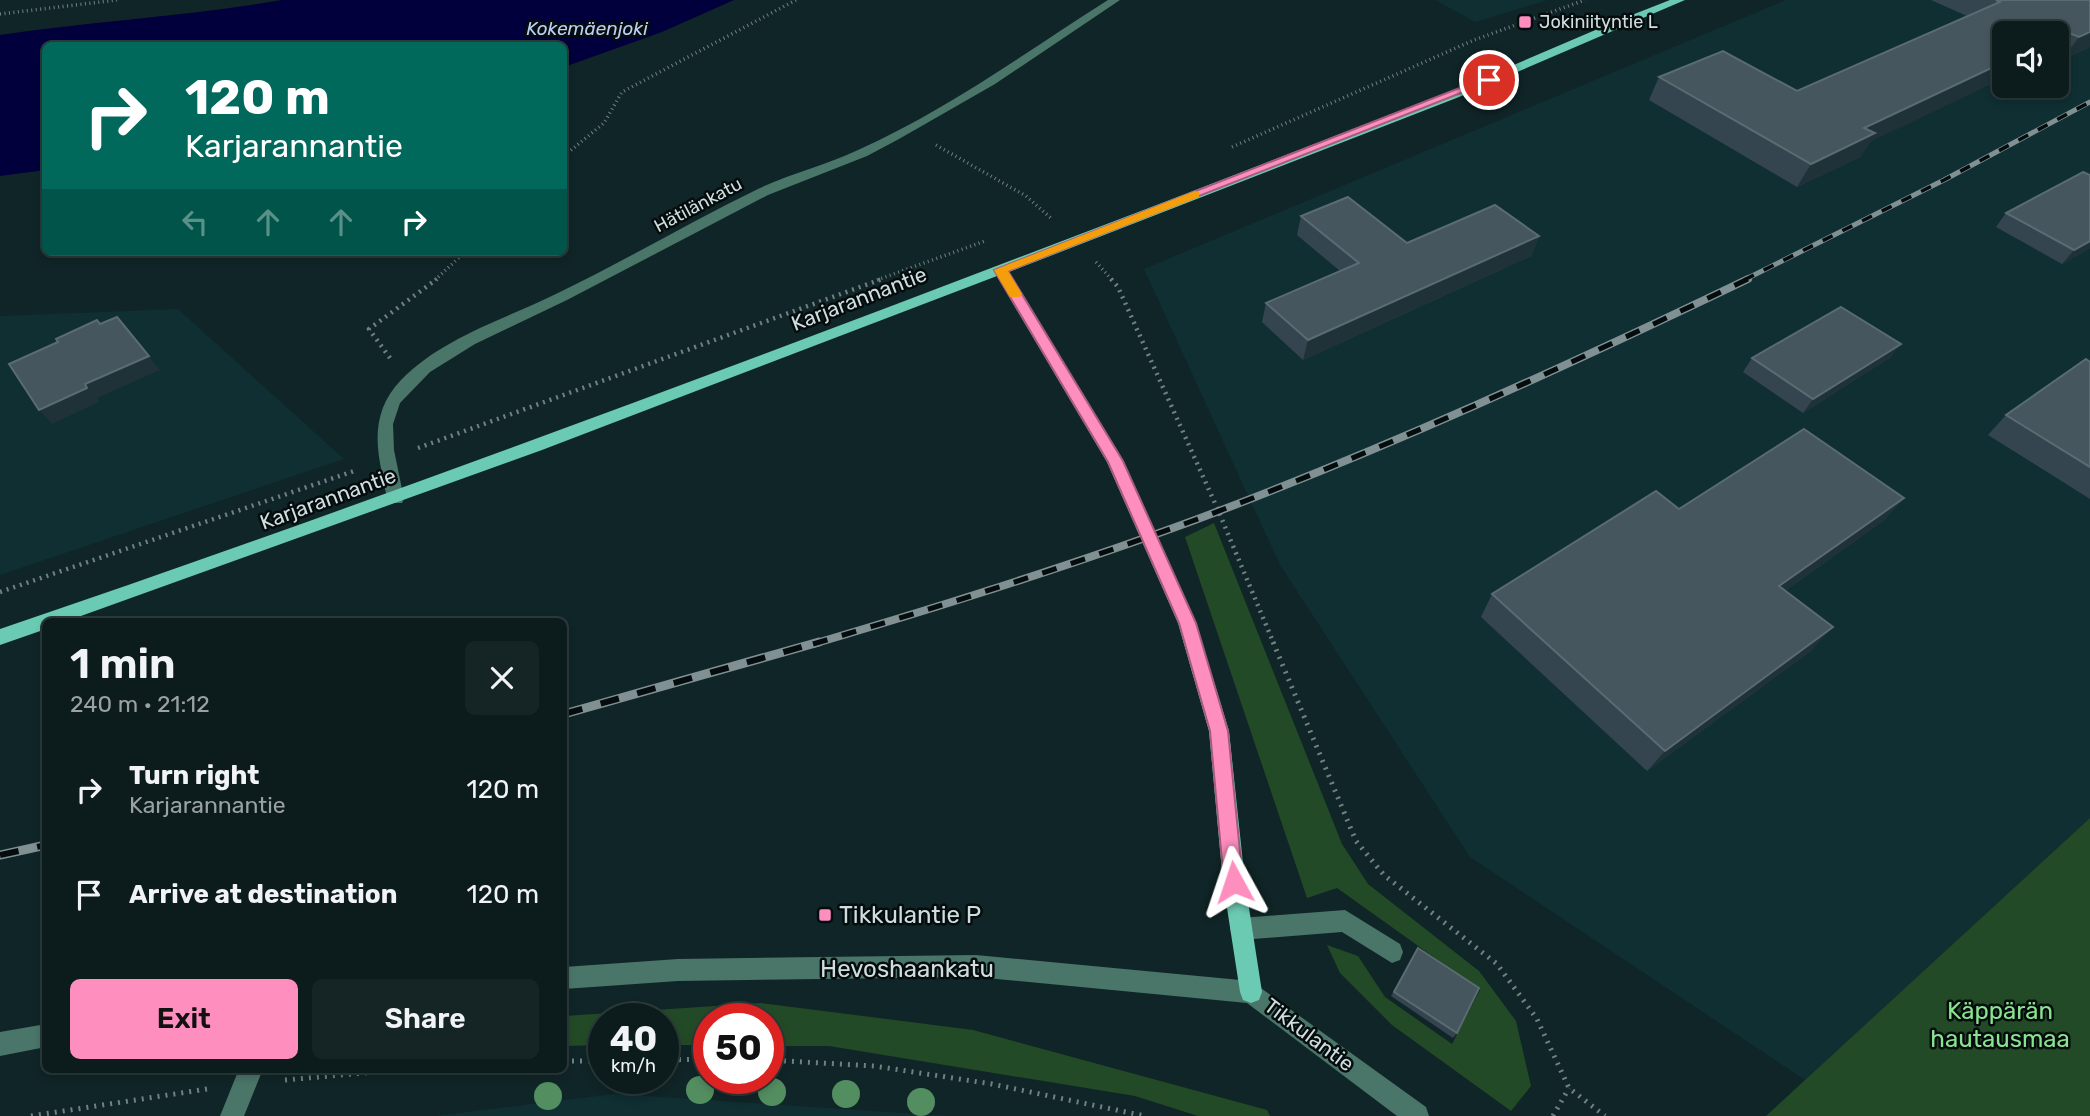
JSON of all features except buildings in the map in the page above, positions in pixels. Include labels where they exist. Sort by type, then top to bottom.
[{"type":"main road","name":"Karjarannantie","points":[[55,618],[396,499],[1000,270],[1438,101],[1680,0]]},
{"type":"main road","name":"Tikkulantie","points":[[1000,270],[1115,461],[1187,623],[1219,731],[1241,929],[1251,992]]},
{"type":"main road","name":"Karjarannantie","points":[[0,637],[42,622]]},
{"type":"street","name":"Hätilänkatu","points":[[396,499],[387,459],[385,425],[393,401],[416,374],[455,349],[638,259],[765,191],[862,152],[956,102],[1115,0]]},
{"type":"street","points":[[1241,929],[1345,922],[1392,952]]},
{"type":"street","name":"Hevoshaankatu","points":[[567,978],[678,970],[976,967],[1251,992]]},
{"type":"street","name":"Tikkulantie","points":[[1251,992],[1417,1116]]},
{"type":"street","points":[[0,1044],[42,1036]]},
{"type":"street","points":[[232,1116],[249,1073]]},
{"type":"path","points":[[0,14],[117,0]]},
{"type":"path","points":[[567,154],[604,123],[622,92],[796,0]]},
{"type":"path","points":[[1228,149],[1451,50],[1585,0]]},
{"type":"path","points":[[907,128],[1026,196],[1076,240],[1118,287],[1218,510],[1356,841],[1384,875],[1497,964],[1537,1019],[1569,1088],[1605,1116]]},
{"type":"path","points":[[1038,222],[1063,213]]},
{"type":"path","points":[[0,592],[387,459],[987,240]]},
{"type":"path","points":[[416,374],[386,356],[369,329],[428,287],[461,256]]},
{"type":"path","points":[[567,1061],[588,1060]]},
{"type":"path","points":[[784,1061],[888,1068],[992,1084],[1145,1116]]},
{"type":"path","points":[[1553,1116],[1569,1088]]},
{"type":"shaded area","points":[[1435,0],[1548,0],[1475,22]]},
{"type":"shaded area","points":[[1786,0],[2090,0],[2090,818],[1805,1080],[1470,857],[1280,565],[1144,269]]},
{"type":"shaded area","points":[[178,309],[344,459],[0,575],[0,316]]},
{"type":"shaded area","points":[[614,1094],[951,1116],[436,1116]]},
{"type":"green space","points":[[1214,523],[1342,844],[1368,884],[1479,971],[1516,1021],[1531,1086],[1511,1111],[1392,1025],[1340,973],[1327,945],[1358,956],[1385,997],[1452,1044],[1480,990],[1337,888],[1307,898],[1185,537]]},
{"type":"green space","name":"Käppärän hautausmaa","points":[[2090,818],[2090,1116],[1766,1116],[1805,1080]]},
{"type":"green space","points":[[784,1006],[973,1030],[1267,1110],[1270,1116],[1198,1116],[1135,1096],[829,1046],[784,1046]]},
{"type":"green space","points":[[693,1007],[693,1045],[679,1045],[679,1008]]},
{"type":"green space","points":[[588,1014],[588,1045],[567,1046],[567,1016]]},
{"type":"water","name":"Kokemäenjoki","points":[[282,0],[734,0],[662,32],[567,66],[567,42],[42,42],[42,170],[0,176],[0,35]]},
{"type":"railway","points":[[1744,280],[1944,180],[2090,102]]},
{"type":"railway","points":[[813,644],[1053,569],[1265,493],[1474,406],[1748,279]]},
{"type":"railway","points":[[567,713],[819,642]]},
{"type":"railway","points":[[0,855],[42,846]]},
{"type":"slow traffic","points":[[1015,294],[1000,270],[1195,194]]},
{"type":"place","name":"Jokiniityntie L","points":[[1525,22]]},
{"type":"place","name":"Tikkulantie P","points":[[825,915]]},
{"type":"route","points":[[1234,882],[1219,731],[1187,623],[1151,536],[1115,461],[1000,270],[1489,80]]}]
